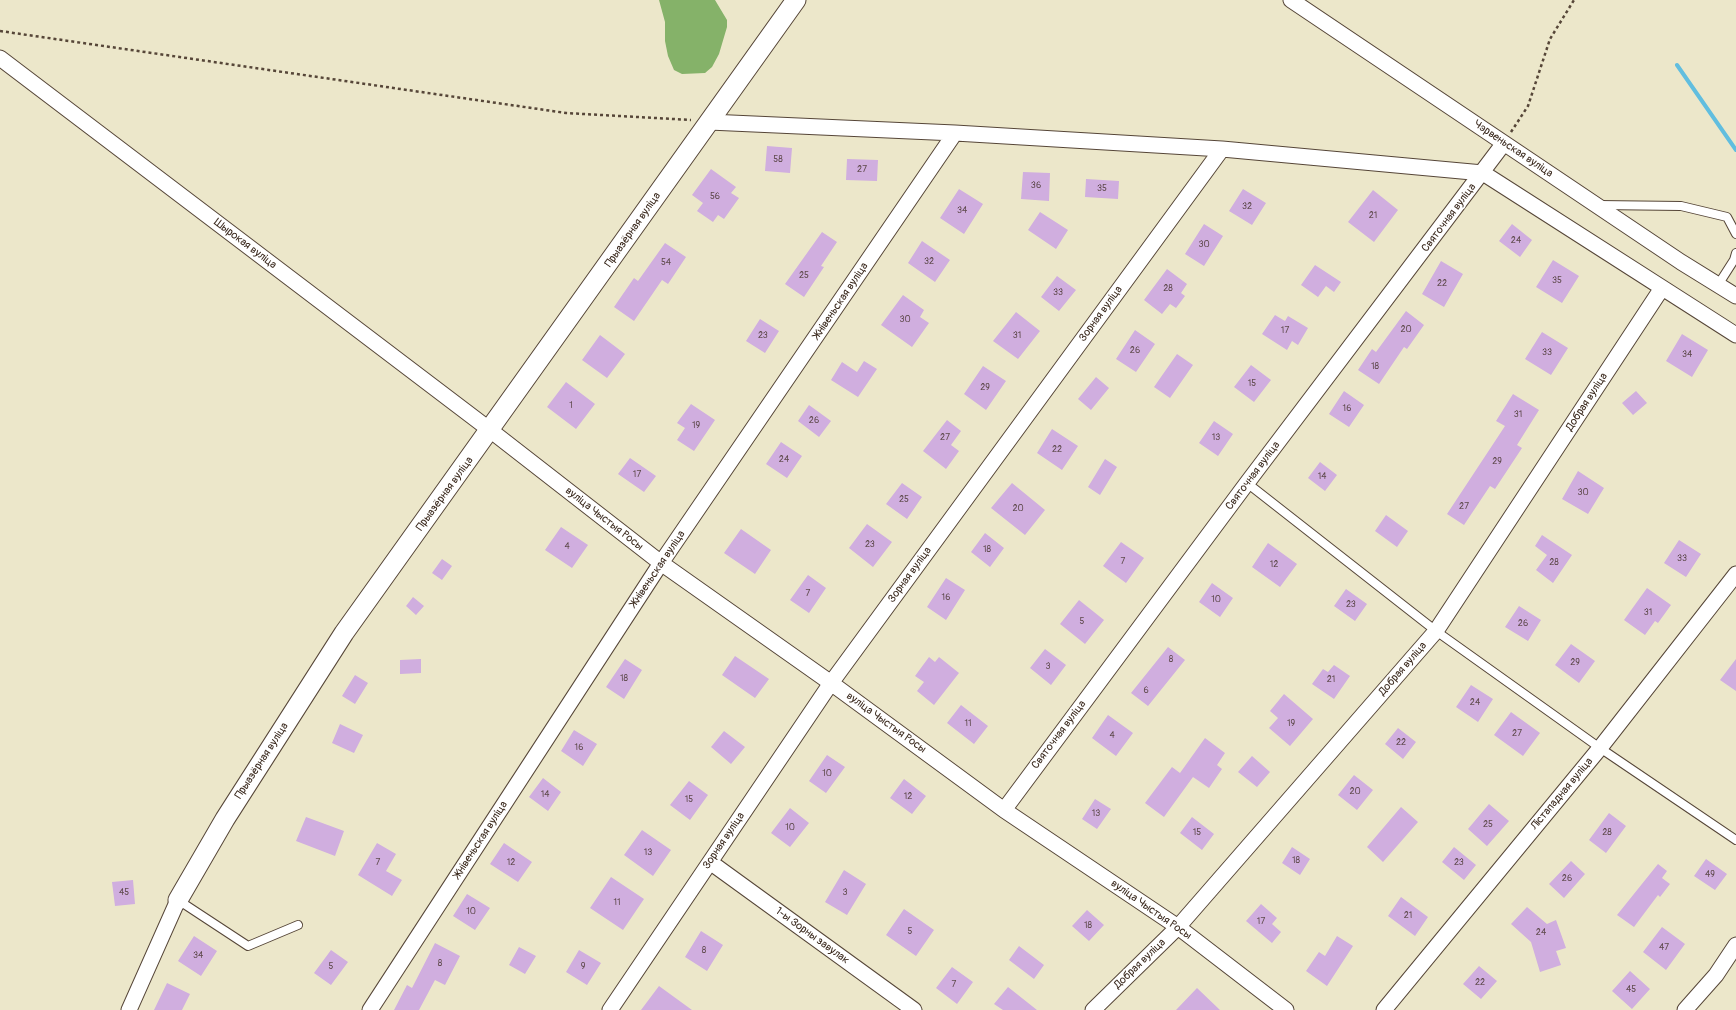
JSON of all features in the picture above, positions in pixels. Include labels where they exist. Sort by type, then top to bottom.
[{"type":"street","name":"Прыазёрная вуліца","points":[[129,1010],[178,900],[225,819],[344,633],[796,0]]},
{"type":"street","name":"Чэрвеньская вуліца","points":[[1291,0],[1681,262],[1736,296]]},
{"type":"street","name":"Шырокая вуліца","points":[[0,58],[490,430]]},
{"type":"street","points":[[709,122],[956,133],[1222,149],[1483,173],[1736,335]]},
{"type":"street","name":"Жнівеньская вуліца","points":[[370,1010],[661,563],[956,133]]},
{"type":"street","name":"Святочная вуліца","points":[[1004,810],[1247,483],[1483,173],[1504,143]]},
{"type":"street","name":"Зорная вуліца","points":[[610,1010],[831,683],[1222,149]]},
{"type":"street","name":"Добрая вуліца","points":[[1093,1010],[1178,927],[1436,631],[1662,288]]},
{"type":"street","name":"вуліца Чыстыя Росы","points":[[490,430],[661,563],[831,683],[1004,810],[1178,927],[1286,1010]]},
{"type":"street","name":"Лістападная вуліца","points":[[1384,1010],[1600,748],[1736,574]]},
{"type":"street","name":"1-ы Зорны завулак","points":[[710,862],[914,1010]]},
{"type":"street","points":[[1685,1010],[1716,975],[1736,945]]},
{"type":"lane","points":[[1596,205],[1682,206],[1726,217],[1736,234]]},
{"type":"lane","points":[[1718,285],[1734,260],[1736,253]]},
{"type":"lane","points":[[1247,483],[1436,631],[1600,748],[1736,840]]},
{"type":"lane","points":[[178,900],[248,946],[298,925]]},
{"type":"path","points":[[1504,143],[1528,106],[1550,39],[1574,0]]},
{"type":"path","points":[[0,31],[566,113],[709,122]]},
{"type":"green space","points":[[659,0],[715,0],[727,20],[727,27],[719,54],[712,67],[705,73],[682,74],[674,70],[668,56],[665,41],[665,22]]},
{"type":"building","points":[[767,146],[792,148],[790,173],[765,171]]},
{"type":"building","points":[[847,159],[878,160],[877,181],[846,180]]},
{"type":"building","points":[[711,169],[736,187],[731,193],[739,198],[724,219],[718,215],[713,222],[697,211],[703,203],[692,195]]},
{"type":"building","points":[[1023,172],[1050,173],[1049,201],[1021,199]]},
{"type":"building","points":[[1086,179],[1119,181],[1118,199],[1085,197]]},
{"type":"building","points":[[959,189],[983,204],[964,234],[940,218]]},
{"type":"building","points":[[1243,189],[1266,203],[1252,225],[1229,211]]},
{"type":"building","points":[[1373,190],[1398,210],[1374,242],[1348,222]]},
{"type":"building","points":[[1040,212],[1068,230],[1056,249],[1028,230]]},
{"type":"building","points":[[1204,224],[1223,236],[1204,266],[1185,254]]},
{"type":"building","points":[[1512,224],[1532,240],[1520,257],[1499,241]]},
{"type":"building","points":[[822,232],[837,242],[821,266],[824,267],[804,297],[785,284]]},
{"type":"building","points":[[922,241],[950,260],[935,282],[908,263]]},
{"type":"building","points":[[665,243],[686,257],[668,284],[662,280],[634,321],[614,307],[634,278],[638,281]]},
{"type":"building","points":[[1553,260],[1579,276],[1562,303],[1536,287]]},
{"type":"building","points":[[1441,261],[1463,274],[1444,307],[1422,294]]},
{"type":"building","points":[[1315,265],[1341,282],[1334,292],[1326,286],[1318,297],[1301,285]]},
{"type":"building","points":[[1167,269],[1187,284],[1181,293],[1185,296],[1176,308],[1170,304],[1162,314],[1144,300]]},
{"type":"building","points":[[1057,276],[1076,290],[1059,311],[1041,297]]},
{"type":"building","points":[[903,295],[924,310],[920,317],[929,323],[912,347],[881,325]]},
{"type":"building","points":[[1406,311],[1424,325],[1407,349],[1404,347],[1379,384],[1358,370],[1372,349],[1376,352]]},
{"type":"building","points":[[1016,312],[1040,331],[1018,359],[993,341]]},
{"type":"building","points":[[1275,315],[1285,321],[1288,316],[1308,328],[1298,345],[1292,341],[1287,350],[1262,334]]},
{"type":"building","points":[[760,319],[779,331],[765,353],[746,341]]},
{"type":"building","points":[[1135,330],[1155,344],[1136,372],[1116,359]]},
{"type":"building","points":[[1542,332],[1568,348],[1551,375],[1525,359]]},
{"type":"building","points":[[1682,334],[1708,350],[1692,377],[1666,361]]},
{"type":"building","points":[[600,335],[625,354],[607,378],[582,360]]},
{"type":"building","points":[[1177,354],[1193,365],[1170,398],[1154,387]]},
{"type":"building","points":[[864,361],[877,369],[858,397],[831,380],[842,362],[857,372]]},
{"type":"building","points":[[1251,365],[1271,380],[1254,402],[1234,387]]},
{"type":"building","points":[[983,366],[1006,381],[986,410],[964,394]]},
{"type":"building","points":[[1096,377],[1109,388],[1091,410],[1078,399]]},
{"type":"building","points":[[566,382],[595,404],[576,429],[547,407]]},
{"type":"building","points":[[1344,391],[1364,405],[1349,427],[1329,414]]},
{"type":"building","points":[[1636,391],[1647,403],[1633,415],[1622,403]]},
{"type":"building","points":[[1513,394],[1539,410],[1517,445],[1522,448],[1495,489],[1490,486],[1464,525],[1447,514],[1505,426],[1496,421]]},
{"type":"building","points":[[691,404],[715,420],[694,451],[677,440],[685,428],[677,423]]},
{"type":"building","points":[[809,405],[831,421],[819,437],[798,421]]},
{"type":"building","points":[[947,420],[961,431],[951,445],[959,451],[946,469],[923,451]]},
{"type":"building","points":[[1214,421],[1233,434],[1218,456],[1199,443]]},
{"type":"building","points":[[1052,429],[1078,446],[1062,470],[1037,453]]},
{"type":"building","points":[[781,442],[802,456],[787,478],[766,464]]},
{"type":"building","points":[[630,458],[656,476],[644,492],[618,474]]},
{"type":"building","points":[[1105,459],[1117,467],[1100,495],[1088,487]]},
{"type":"building","points":[[1320,462],[1337,475],[1325,491],[1308,478]]},
{"type":"building","points":[[1578,471],[1604,488],[1588,514],[1562,499]]},
{"type":"building","points":[[902,483],[922,497],[907,519],[886,504]]},
{"type":"building","points":[[1012,483],[1045,510],[1025,535],[991,508]]},
{"type":"building","points":[[1386,515],[1408,531],[1397,547],[1375,531]]},
{"type":"building","points":[[867,524],[892,542],[873,567],[849,548]]},
{"type":"building","points":[[561,527],[588,545],[572,568],[545,550]]},
{"type":"building","points":[[741,529],[771,550],[755,574],[724,553]]},
{"type":"building","points":[[985,533],[1004,548],[990,567],[971,552]]},
{"type":"building","points":[[1542,535],[1572,555],[1553,583],[1536,570],[1547,555],[1535,546]]},
{"type":"building","points":[[1679,540],[1701,554],[1686,577],[1664,563]]},
{"type":"building","points":[[1121,542],[1144,558],[1126,583],[1103,566]]},
{"type":"building","points":[[1268,543],[1297,564],[1280,587],[1252,567]]},
{"type":"building","points":[[442,559],[452,566],[442,580],[432,573]]},
{"type":"building","points":[[808,575],[826,588],[809,613],[790,600]]},
{"type":"building","points":[[946,578],[965,590],[946,620],[927,607]]},
{"type":"building","points":[[1212,583],[1233,598],[1220,617],[1199,602]]},
{"type":"building","points":[[1647,588],[1671,605],[1658,623],[1655,621],[1645,635],[1624,620]]},
{"type":"building","points":[[1346,589],[1367,604],[1355,621],[1334,606]]},
{"type":"building","points":[[413,597],[424,606],[416,615],[406,606]]},
{"type":"building","points":[[1079,600],[1104,620],[1085,644],[1060,624]]},
{"type":"building","points":[[1519,606],[1541,620],[1528,641],[1505,627]]},
{"type":"building","points":[[1571,644],[1595,661],[1579,683],[1555,665]]},
{"type":"building","points":[[1168,647],[1185,660],[1148,706],[1131,693]]},
{"type":"building","points":[[1045,649],[1066,665],[1051,685],[1030,668]]},
{"type":"building","points":[[735,656],[769,679],[755,698],[722,675]]},
{"type":"building","points":[[929,657],[935,662],[939,657],[959,673],[934,705],[917,691],[924,682],[915,676]]},
{"type":"building","points":[[421,659],[421,673],[400,674],[400,660]]},
{"type":"building","points":[[625,659],[642,670],[624,699],[606,687]]},
{"type":"building","points":[[1736,659],[1736,691],[1720,680]]},
{"type":"building","points":[[1334,665],[1350,676],[1334,699],[1312,684],[1323,669],[1328,672]]},
{"type":"building","points":[[355,675],[368,683],[355,704],[342,696]]},
{"type":"building","points":[[1471,685],[1493,699],[1478,722],[1456,707]]},
{"type":"building","points":[[1284,694],[1313,719],[1290,746],[1269,728],[1278,718],[1270,711]]},
{"type":"building","points":[[961,705],[988,726],[974,744],[947,723]]},
{"type":"building","points":[[1511,712],[1540,733],[1523,756],[1494,735]]},
{"type":"building","points":[[1108,715],[1133,733],[1116,756],[1092,738]]},
{"type":"building","points":[[340,724],[363,735],[354,753],[332,743]]},
{"type":"building","points":[[1398,728],[1416,742],[1403,759],[1385,744]]},
{"type":"building","points":[[574,730],[597,744],[583,766],[561,751]]},
{"type":"building","points":[[724,731],[745,747],[731,764],[711,747]]},
{"type":"building","points":[[1205,738],[1225,753],[1217,765],[1222,769],[1209,788],[1193,777],[1164,817],[1145,803],[1172,767],[1180,773]]},
{"type":"building","points":[[827,755],[845,767],[826,793],[809,781]]},
{"type":"building","points":[[1252,756],[1270,772],[1257,787],[1238,772]]},
{"type":"building","points":[[1354,775],[1373,790],[1357,810],[1338,795]]},
{"type":"building","points":[[543,778],[561,792],[548,811],[529,797]]},
{"type":"building","points":[[904,779],[926,796],[912,814],[890,798]]},
{"type":"building","points":[[689,781],[708,795],[690,820],[670,805]]},
{"type":"building","points":[[1095,799],[1111,809],[1097,829],[1082,819]]},
{"type":"building","points":[[1489,804],[1509,821],[1487,846],[1468,829]]},
{"type":"building","points":[[1401,807],[1418,822],[1383,862],[1367,847]]},
{"type":"building","points":[[790,808],[809,823],[790,847],[771,833]]},
{"type":"building","points":[[1609,813],[1626,826],[1606,853],[1589,840]]},
{"type":"building","points":[[306,817],[344,831],[335,856],[296,841]]},
{"type":"building","points":[[1192,817],[1214,834],[1202,850],[1180,833]]},
{"type":"building","points":[[642,830],[671,850],[653,876],[624,855]]},
{"type":"building","points":[[377,843],[396,854],[386,871],[402,880],[392,896],[358,875]]},
{"type":"building","points":[[504,843],[532,862],[518,882],[490,864]]},
{"type":"building","points":[[1292,847],[1310,859],[1300,875],[1282,863]]},
{"type":"building","points":[[1454,847],[1476,865],[1464,880],[1442,862]]},
{"type":"building","points":[[1706,859],[1727,874],[1715,890],[1694,876]]},
{"type":"building","points":[[1571,861],[1585,874],[1564,898],[1549,884]]},
{"type":"building","points":[[1658,864],[1667,871],[1662,878],[1670,884],[1660,897],[1658,895],[1634,927],[1617,915]]},
{"type":"building","points":[[844,870],[866,884],[847,915],[825,902]]},
{"type":"building","points":[[611,877],[644,899],[623,930],[590,908]]},
{"type":"building","points":[[133,880],[135,904],[115,906],[112,882]]},
{"type":"building","points":[[467,894],[490,908],[475,930],[453,916]]},
{"type":"building","points":[[1401,897],[1428,917],[1415,936],[1388,916]]},
{"type":"building","points":[[1261,904],[1277,918],[1272,924],[1281,932],[1272,943],[1246,921]]},
{"type":"building","points":[[1527,907],[1547,924],[1556,920],[1566,948],[1556,951],[1561,965],[1540,972],[1531,942],[1511,924]]},
{"type":"building","points":[[904,909],[934,930],[916,956],[886,935]]},
{"type":"building","points":[[1087,910],[1104,925],[1089,941],[1072,926]]},
{"type":"building","points":[[1662,927],[1685,944],[1666,970],[1643,952]]},
{"type":"building","points":[[701,931],[723,945],[707,971],[685,957]]},
{"type":"building","points":[[194,936],[217,951],[201,976],[178,961]]},
{"type":"building","points":[[1337,936],[1353,946],[1327,986],[1306,971],[1319,952],[1325,956]]},
{"type":"building","points":[[435,943],[460,956],[445,985],[435,980],[419,1010],[394,1010],[407,985],[412,988]]},
{"type":"building","points":[[1019,946],[1044,965],[1034,979],[1009,960]]},
{"type":"building","points":[[519,947],[536,956],[525,974],[509,965]]},
{"type":"building","points":[[331,950],[348,962],[331,985],[314,973]]},
{"type":"building","points":[[579,950],[601,963],[587,985],[566,972]]},
{"type":"building","points":[[1479,966],[1497,981],[1481,999],[1463,984]]},
{"type":"building","points":[[952,967],[973,982],[957,1004],[936,988]]},
{"type":"building","points":[[1630,971],[1650,989],[1632,1009],[1612,991]]},
{"type":"building","points":[[167,983],[190,994],[182,1010],[154,1010]]},
{"type":"building","points":[[659,986],[692,1010],[641,1010]]},
{"type":"building","points":[[1008,987],[1037,1010],[1003,1010],[994,1004]]},
{"type":"building","points":[[1197,988],[1220,1010],[1176,1010]]},
{"type":"waterway","points":[[1677,65],[1736,150]]}]
